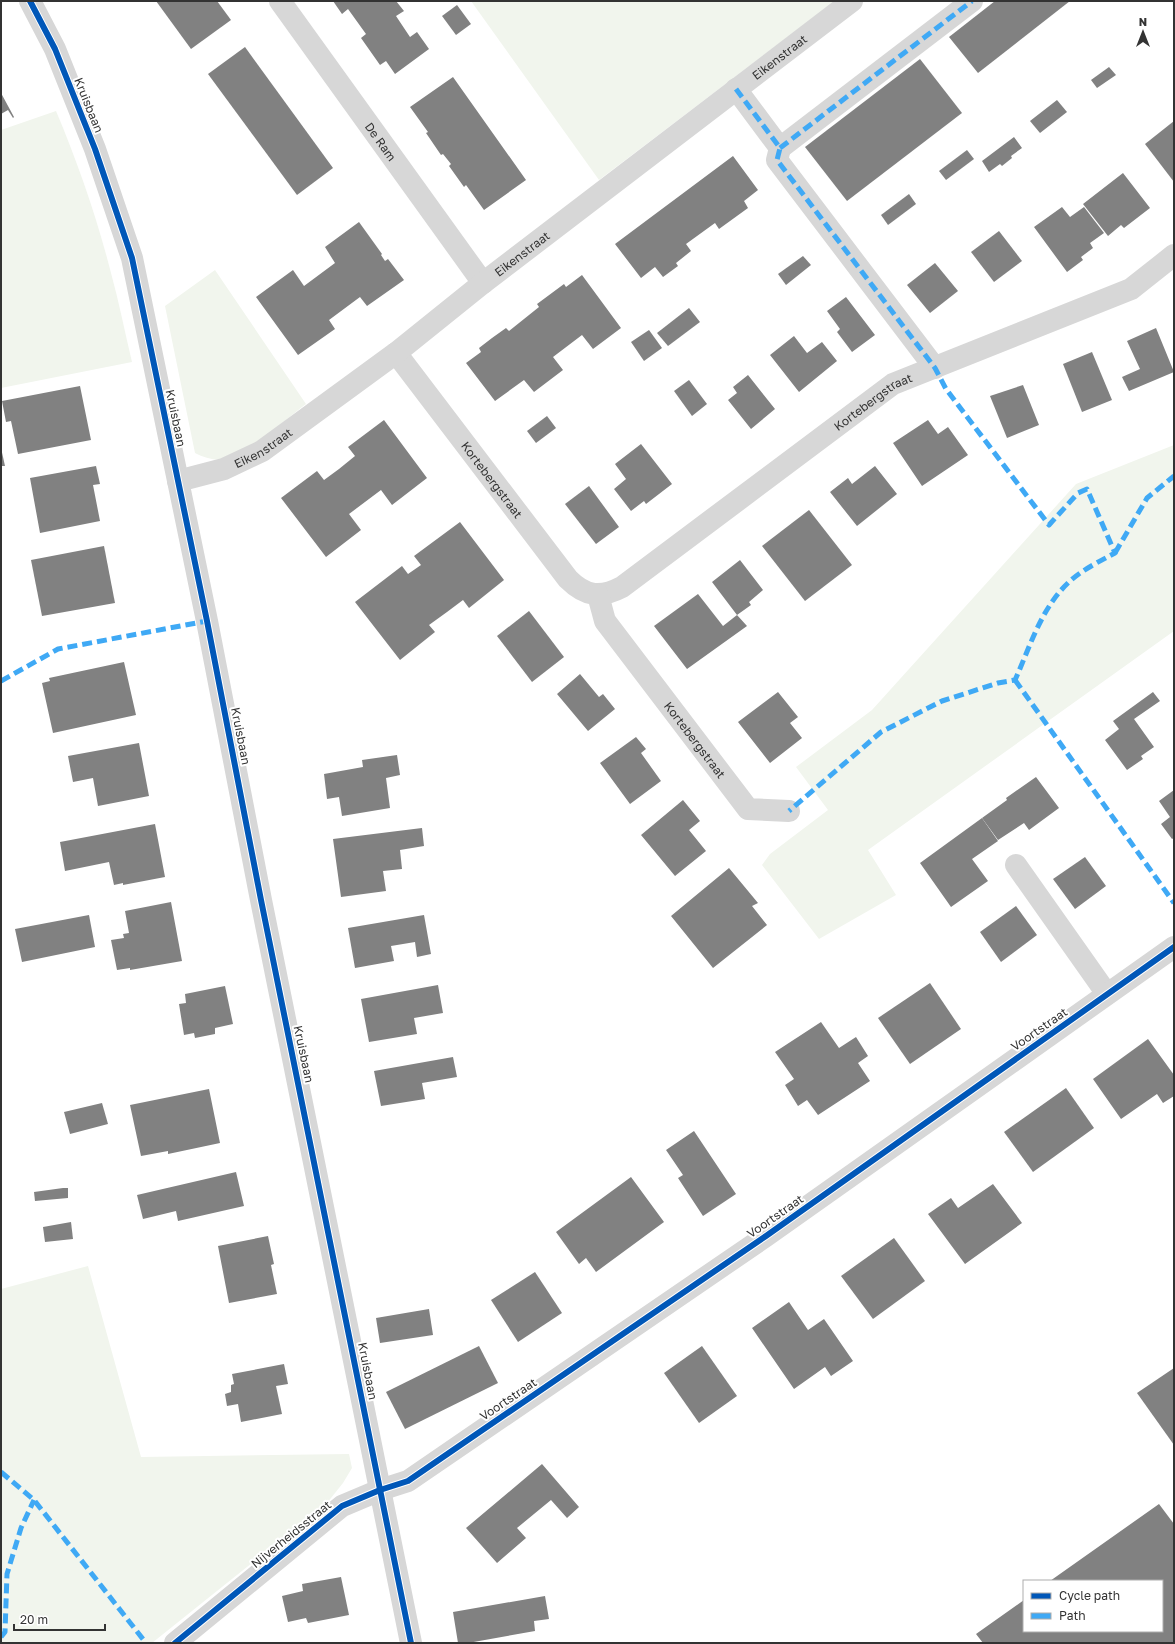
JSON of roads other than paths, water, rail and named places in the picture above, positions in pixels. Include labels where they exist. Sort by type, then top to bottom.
[{"type":"street","name":"Kruisbaan","points":[[30,1],[55,49],[92,142],[132,258],[380,1490]]},
{"type":"street","name":"De Ram","points":[[280,1],[483,283]]},
{"type":"street","name":"Eikenstraat","points":[[178,481],[224,469],[262,451],[396,353],[483,283],[852,1]]},
{"type":"street","points":[[935,368],[777,160],[780,148],[972,1]]},
{"type":"street","points":[[736,89],[780,148]]},
{"type":"street","name":"Kortebergstraat","points":[[396,353],[568,579],[576,587],[587,592],[598,594],[611,592],[622,587],[893,384],[1131,289],[1174,255]]},
{"type":"street","name":"Kortebergstraat","points":[[598,594],[605,621],[748,809],[789,811]]},
{"type":"street","points":[[1016,864],[1107,994]]},
{"type":"street","name":"Voortstraat","points":[[380,1490],[408,1481],[773,1231],[1174,947]]},
{"type":"street","points":[[380,1490],[411,1643]]},
{"type":"street","name":"Nijverheidsstraat","points":[[175,1643],[342,1506],[380,1490]]}]
